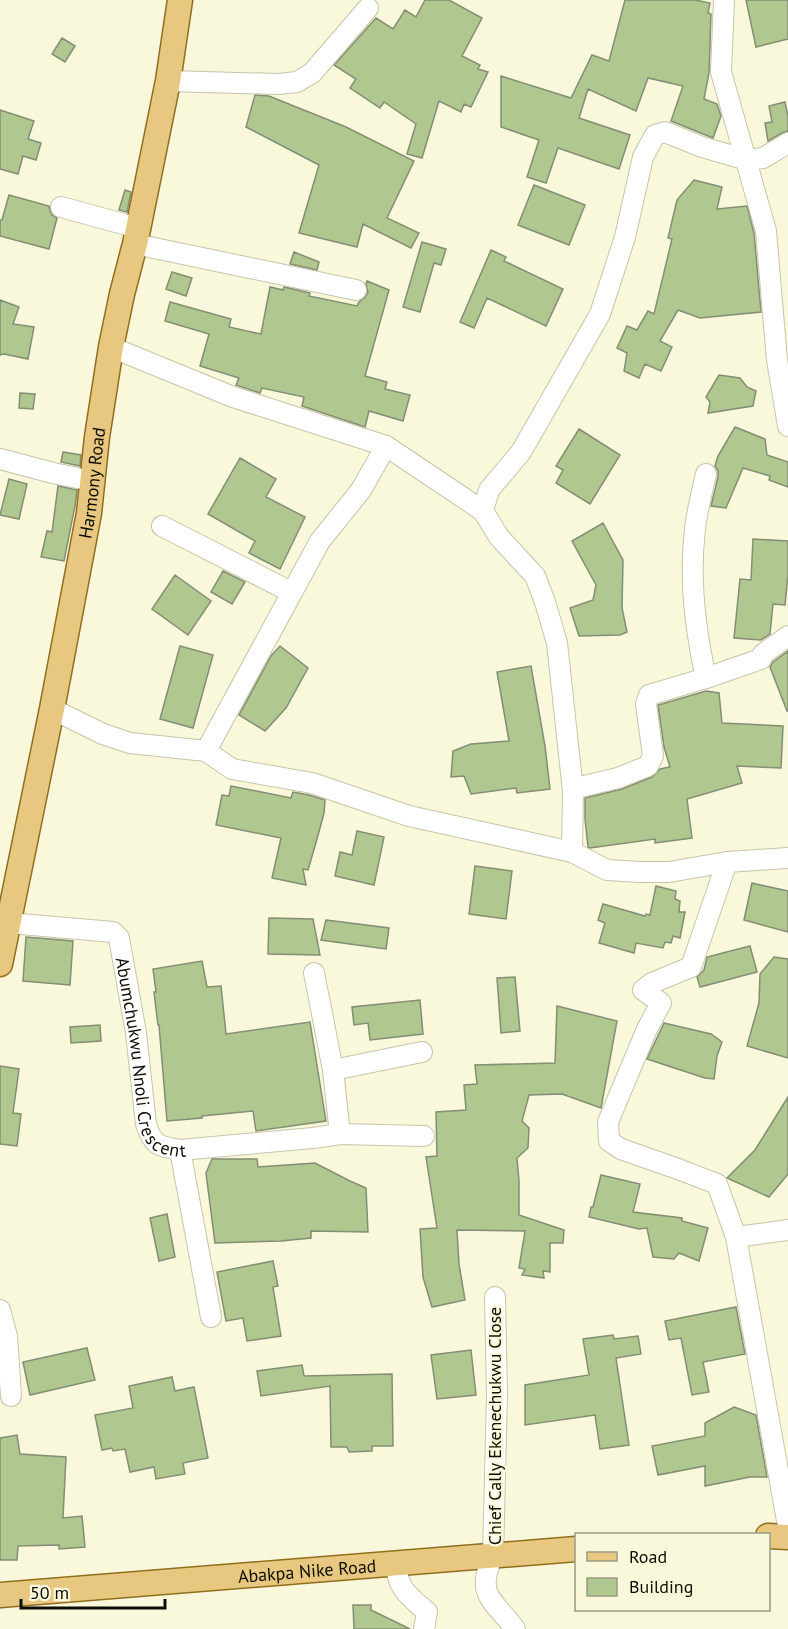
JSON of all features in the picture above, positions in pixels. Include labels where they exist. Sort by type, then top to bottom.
[{"type":"main road","name":"Harmony Road","points":[[0,964],[9,923],[7,895],[52,709],[89,513],[111,347],[168,81],[180,0]]},
{"type":"main road","points":[[770,1536],[788,1537]]},
{"type":"main road","name":"Abakpa Nike Road","points":[[0,1595],[575,1549]]},
{"type":"street","points":[[724,0],[722,72],[766,231],[788,426]]},
{"type":"street","points":[[168,81],[278,84],[297,82],[312,73],[368,8]]},
{"type":"street","points":[[483,511],[489,490],[521,452],[600,314],[625,237],[643,157],[655,135],[665,132],[702,147],[747,160],[763,158],[788,143]]},
{"type":"street","points":[[61,207],[136,236],[356,290]]},
{"type":"street","points":[[111,347],[233,398],[386,446],[483,511],[500,537],[535,576],[557,643],[573,791],[572,852]]},
{"type":"street","points":[[206,752],[320,541],[361,490],[386,446]]},
{"type":"street","points":[[0,459],[92,481]]},
{"type":"street","points":[[706,474],[695,527],[692,575],[698,639],[706,678]]},
{"type":"street","points":[[162,526],[291,592]]},
{"type":"street","points":[[573,791],[580,787],[618,778],[648,766],[653,756],[646,704],[649,695],[761,659],[763,654],[788,636]]},
{"type":"street","points":[[52,709],[103,734],[130,744],[206,752],[232,769],[312,783],[409,816],[572,852],[607,870],[669,872],[727,862],[788,858]]},
{"type":"street","points":[[727,862],[691,967],[652,983],[643,990],[661,1003],[646,1029],[608,1122],[609,1141],[621,1149],[717,1184],[736,1237],[788,1526]]},
{"type":"street","name":"Abumchukwu Nnoli Crescent","points":[[9,923],[113,932],[119,938],[136,1033],[146,1124],[150,1136],[159,1146],[180,1150],[340,1134],[424,1136]]},
{"type":"street","points":[[314,973],[333,1070],[340,1134]]},
{"type":"street","points":[[333,1070],[422,1052]]},
{"type":"street","points":[[180,1150],[211,1317]]},
{"type":"street","points":[[736,1237],[788,1230]]},
{"type":"street","name":"Chief Cally Ekenechukwu Close","points":[[495,1296],[497,1394],[493,1556],[486,1572],[485,1584],[490,1598],[515,1629]]},
{"type":"street","points":[[0,1310],[7,1336],[11,1396]]},
{"type":"street","points":[[396,1563],[397,1574],[404,1591],[427,1612],[424,1629]]},
{"type":"building","points":[[425,0],[449,0],[482,18],[462,56],[480,65],[478,69],[488,72],[471,107],[464,104],[461,112],[439,101],[422,158],[407,154],[416,124],[384,102],[380,108],[350,88],[356,79],[334,65],[376,18],[393,29],[405,10],[416,17]]},
{"type":"building","points":[[625,0],[695,0],[710,3],[708,13],[711,14],[709,73],[704,99],[717,104],[721,116],[713,138],[671,121],[683,86],[648,78],[636,111],[588,89],[579,118],[630,135],[619,169],[558,148],[546,183],[527,177],[539,140],[501,127],[501,76],[571,98],[592,55],[609,61]]},
{"type":"building","points":[[746,0],[788,0],[788,39],[756,47]]},
{"type":"building","points":[[62,38],[75,46],[65,62],[52,54]]},
{"type":"building","points":[[255,95],[269,96],[346,127],[414,161],[387,218],[419,233],[411,248],[363,224],[357,247],[299,233],[319,165],[246,127]]},
{"type":"building","points":[[785,102],[788,131],[768,141],[765,123],[772,122],[769,106]]},
{"type":"building","points":[[0,110],[34,121],[28,139],[41,143],[36,160],[23,156],[18,174],[0,169]]},
{"type":"building","points":[[694,180],[722,187],[717,209],[747,206],[754,233],[761,312],[700,318],[678,310],[660,341],[672,347],[661,371],[645,364],[639,378],[624,371],[627,353],[617,348],[627,326],[637,330],[648,311],[654,314],[672,239],[668,238],[677,200]]},
{"type":"building","points":[[534,185],[585,205],[569,245],[518,225]]},
{"type":"building","points":[[125,190],[131,192],[127,212],[119,210]]},
{"type":"building","points":[[9,195],[49,206],[52,215],[57,218],[49,249],[0,236],[0,220],[2,220]]},
{"type":"building","points":[[422,242],[446,249],[441,265],[434,263],[420,312],[403,307]]},
{"type":"building","points":[[491,250],[506,257],[504,261],[563,289],[546,326],[487,298],[474,328],[460,322]]},
{"type":"building","points":[[294,252],[319,262],[317,270],[290,264]]},
{"type":"building","points":[[172,272],[192,278],[186,296],[166,289]]},
{"type":"building","points":[[367,281],[389,290],[365,376],[387,382],[385,389],[410,395],[403,421],[369,411],[365,427],[302,406],[304,397],[262,388],[260,393],[236,385],[239,378],[200,366],[209,334],[165,321],[170,302],[231,319],[229,327],[261,334],[270,287],[283,290],[284,287],[310,293],[309,296],[357,306],[368,293]]},
{"type":"building","points":[[0,300],[19,307],[13,324],[34,327],[28,359],[0,355]]},
{"type":"building","points":[[719,375],[740,378],[747,387],[756,391],[753,406],[708,413],[710,402],[706,397]]},
{"type":"building","points":[[20,393],[35,394],[33,409],[19,408]]},
{"type":"building","points":[[735,427],[765,439],[767,455],[788,462],[788,487],[769,480],[770,476],[743,468],[726,508],[711,506],[718,477],[715,466],[718,456]]},
{"type":"building","points":[[579,429],[620,455],[590,504],[556,483],[563,470],[556,466]]},
{"type":"building","points":[[63,452],[81,455],[80,466],[61,462]]},
{"type":"building","points":[[240,458],[276,479],[266,497],[305,517],[280,569],[249,553],[255,541],[208,514]]},
{"type":"building","points":[[9,479],[27,484],[19,519],[0,515]]},
{"type":"building","points":[[58,486],[77,490],[64,561],[41,557],[47,531],[52,532]]},
{"type":"building","points":[[603,523],[623,560],[622,608],[627,632],[620,635],[579,636],[570,608],[593,600],[596,585],[572,541]]},
{"type":"building","points":[[753,539],[788,541],[785,605],[773,604],[770,634],[761,640],[734,638],[740,579],[751,580]]},
{"type":"building","points":[[223,571],[245,582],[232,604],[211,592]]},
{"type":"building","points":[[175,575],[211,601],[188,635],[152,609]]},
{"type":"building","points":[[180,646],[213,655],[193,728],[160,719]]},
{"type":"building","points":[[280,646],[308,668],[286,708],[265,731],[239,715],[271,656]]},
{"type":"building","points":[[788,651],[788,711],[787,711],[770,667]]},
{"type":"building","points":[[531,666],[550,789],[517,793],[516,788],[471,794],[464,776],[451,777],[453,751],[471,744],[509,741],[497,672]]},
{"type":"building","points":[[706,691],[719,693],[722,723],[783,726],[781,768],[737,766],[742,783],[687,799],[692,838],[655,843],[655,839],[588,847],[585,798],[622,789],[652,777],[660,769],[670,767],[664,747],[658,705]]},
{"type":"building","points":[[231,786],[291,798],[293,792],[325,800],[324,813],[308,870],[303,869],[306,885],[272,878],[281,838],[216,825],[222,795],[229,796]]},
{"type":"building","points":[[357,831],[384,837],[374,885],[335,876],[340,852],[352,855]]},
{"type":"building","points":[[475,866],[512,871],[506,919],[469,914]]},
{"type":"building","points":[[752,883],[788,891],[788,932],[744,920]]},
{"type":"building","points":[[656,886],[676,891],[675,899],[680,901],[679,912],[685,912],[680,938],[673,936],[671,943],[665,942],[663,948],[636,943],[634,953],[599,943],[605,923],[598,920],[603,904],[645,916],[650,915]]},
{"type":"building","points":[[269,918],[313,919],[320,955],[268,954]]},
{"type":"building","points":[[326,920],[389,928],[386,949],[321,940]]},
{"type":"building","points":[[26,937],[73,941],[70,985],[23,981]]},
{"type":"building","points":[[750,946],[757,972],[700,987],[697,977],[704,970],[707,957]]},
{"type":"building","points":[[774,957],[788,959],[788,1058],[747,1046],[759,1003],[760,974]]},
{"type":"building","points":[[202,961],[207,987],[221,986],[226,1034],[310,1022],[326,1121],[256,1131],[253,1111],[167,1121],[153,969]]},
{"type":"building","points":[[515,977],[520,1031],[501,1033],[497,978]]},
{"type":"building","points":[[420,1000],[423,1034],[370,1040],[368,1023],[354,1025],[352,1007]]},
{"type":"building","points":[[557,1006],[617,1021],[601,1108],[562,1094],[529,1095],[522,1121],[529,1128],[528,1148],[517,1158],[519,1215],[564,1230],[563,1243],[550,1243],[550,1272],[543,1271],[544,1278],[522,1275],[525,1269],[519,1268],[525,1231],[457,1230],[459,1264],[465,1300],[432,1307],[423,1277],[420,1229],[437,1228],[426,1157],[437,1156],[436,1112],[466,1110],[464,1085],[477,1084],[475,1065],[555,1063]]},
{"type":"building","points":[[664,1023],[711,1034],[722,1042],[717,1056],[714,1079],[647,1059]]},
{"type":"building","points":[[100,1025],[101,1041],[71,1043],[70,1027]]},
{"type":"building","points":[[0,1066],[19,1069],[13,1113],[21,1114],[17,1146],[0,1144]]},
{"type":"building","points":[[788,1097],[788,1174],[769,1197],[727,1178],[755,1150]]},
{"type":"building","points":[[212,1159],[257,1159],[258,1167],[315,1163],[366,1188],[368,1232],[311,1231],[311,1238],[215,1243],[206,1173]]},
{"type":"building","points":[[601,1175],[640,1184],[633,1212],[682,1218],[682,1221],[708,1228],[699,1261],[679,1253],[674,1259],[653,1257],[647,1228],[639,1229],[589,1217]]},
{"type":"building","points":[[167,1214],[175,1257],[159,1261],[150,1218]]},
{"type":"building","points":[[273,1261],[278,1286],[273,1287],[281,1336],[247,1341],[243,1318],[226,1321],[217,1272]]},
{"type":"building","points":[[736,1307],[745,1354],[703,1362],[709,1392],[692,1395],[681,1338],[669,1340],[665,1321]]},
{"type":"building","points":[[613,1335],[614,1339],[638,1336],[641,1354],[616,1358],[629,1445],[600,1449],[595,1415],[525,1425],[525,1385],[589,1375],[583,1339]]},
{"type":"building","points":[[87,1348],[95,1380],[30,1395],[23,1362]]},
{"type":"building","points":[[471,1350],[476,1395],[437,1399],[431,1355]]},
{"type":"building","points":[[302,1365],[304,1376],[392,1374],[393,1446],[372,1446],[372,1451],[349,1452],[347,1447],[331,1447],[330,1386],[261,1396],[257,1371]]},
{"type":"building","points":[[172,1377],[175,1391],[194,1387],[208,1458],[183,1463],[185,1474],[156,1479],[154,1467],[130,1472],[125,1449],[102,1450],[95,1415],[133,1408],[129,1386]]},
{"type":"building","points":[[734,1407],[756,1415],[767,1477],[750,1477],[705,1486],[705,1466],[658,1475],[652,1446],[705,1436],[705,1423]]},
{"type":"building","points":[[17,1435],[20,1454],[66,1457],[63,1518],[82,1516],[85,1547],[59,1549],[59,1545],[18,1546],[17,1560],[0,1560],[0,1438]]},
{"type":"building","points":[[353,1605],[371,1605],[371,1610],[410,1629],[354,1629]]}]
